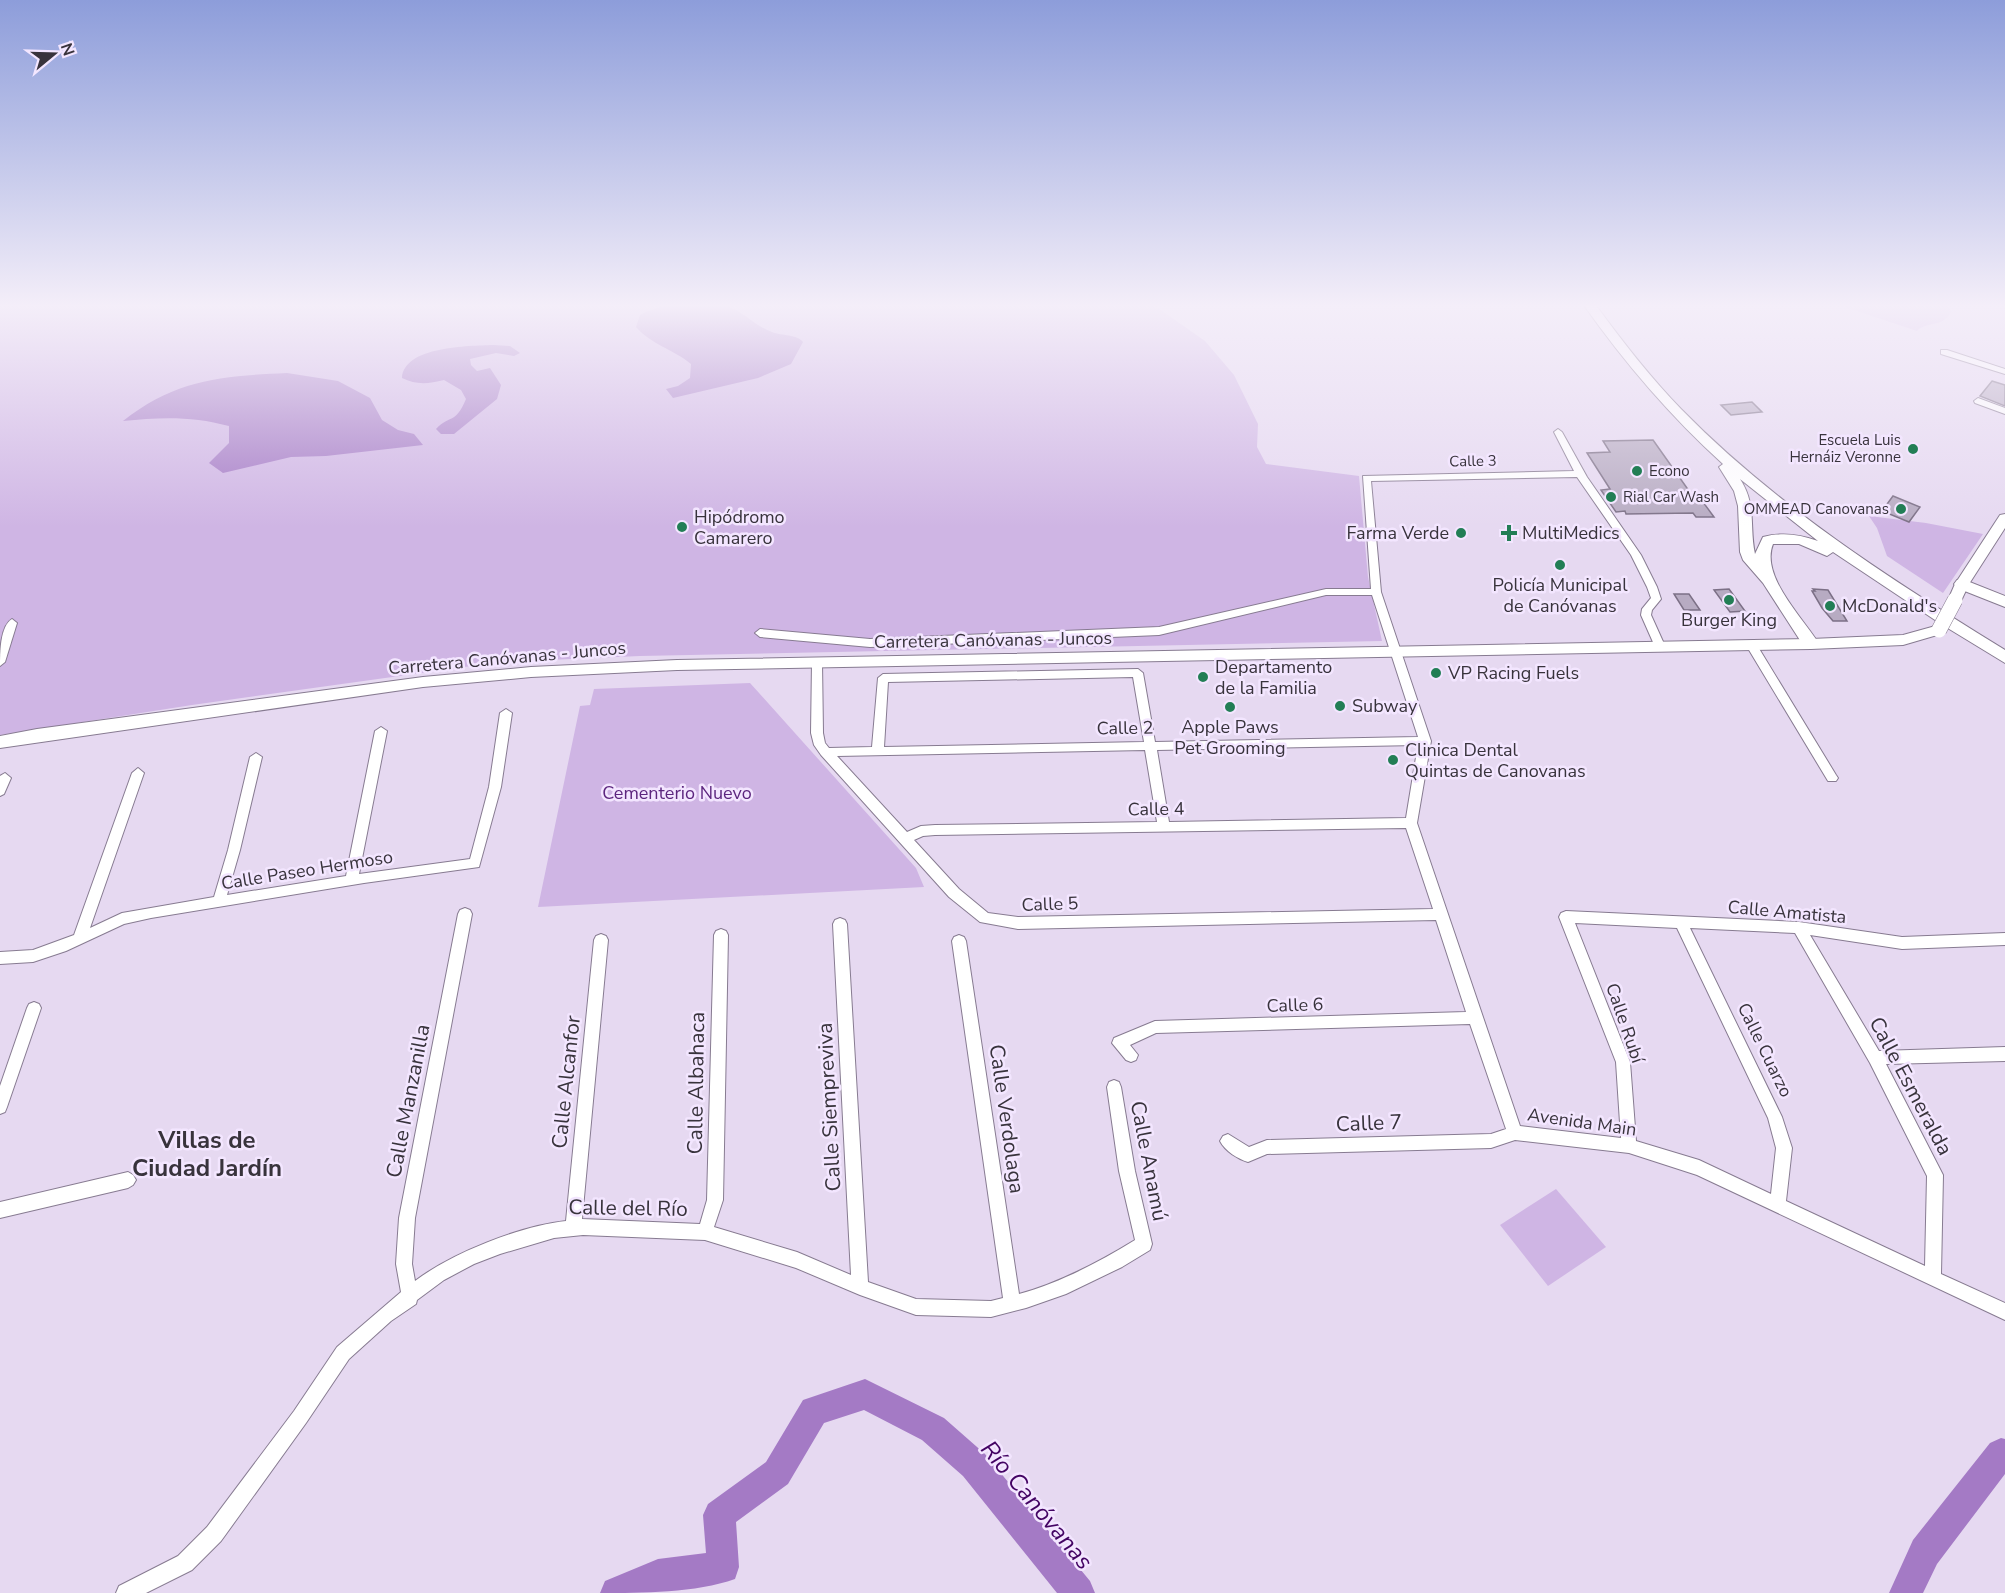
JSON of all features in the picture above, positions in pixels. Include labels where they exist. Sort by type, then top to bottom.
[{"type":"main road","points":[[1645,378],[1705,442],[1788,511],[1878,578]]},
{"type":"main road","points":[[1655,378],[1707,431],[1766,482],[1857,553],[2005,648]]},
{"type":"main road","points":[[1705,442],[1708,450],[1730,472],[1741,491],[1747,520],[1747,552],[1754,566],[1768,580],[1810,644]]},
{"type":"main road","name":"Carretera Canóvanas - Juncos","points":[[0,742],[423,682],[542,671],[817,662],[1810,644],[1903,640],[1939,630],[1962,584],[2005,518]]},
{"type":"main road","points":[[1768,580],[1762,558],[1764,546],[1768,540],[1792,538],[1815,545],[1878,578],[2005,657]]},
{"type":"main road","points":[[1962,584],[2005,602]]},
{"type":"street","points":[[1978,401],[2005,411]]},
{"type":"street","points":[[1558,432],[1580,474],[1644,569],[1655,591],[1656,599],[1647,609],[1646,615],[1660,646]]},
{"type":"street","name":"Calle 3","points":[[1376,592],[1366,478],[1580,474]]},
{"type":"street","points":[[760,633],[870,643],[1159,632],[1326,592],[1376,592],[1396,652]]},
{"type":"street","points":[[0,662],[12,623]]},
{"type":"street","points":[[1751,645],[1832,778]]},
{"type":"street","name":"Avenida Main","points":[[1396,652],[1425,741],[1411,823],[1515,1133],[1629,1146],[1699,1168],[2005,1312]]},
{"type":"street","name":"Calle 5","points":[[817,662],[816,733],[820,745],[954,893],[985,918],[1007,922],[1440,914]]},
{"type":"street","points":[[878,750],[883,678],[1138,673],[1164,826]]},
{"type":"street","name":"Calle Paseo Hermoso","points":[[0,958],[33,956],[61,947],[80,936],[122,919],[475,863],[495,787],[506,714]]},
{"type":"street","points":[[351,881],[381,731]]},
{"type":"street","name":"Calle 2","points":[[825,752],[1425,741]]},
{"type":"street","points":[[219,902],[256,757]]},
{"type":"street","points":[[80,936],[138,773]]},
{"type":"street","points":[[0,791],[5,778]]},
{"type":"street","name":"Calle 4","points":[[904,839],[921,831],[935,830],[1411,823]]},
{"type":"street","name":"Calle Manzanilla","points":[[410,1298],[404,1264],[407,1218],[465,914]]},
{"type":"street","name":"Calle Amatista","points":[[1566,917],[1799,928],[1902,943],[2005,939]]},
{"type":"street","name":"Calle Rubí","points":[[1566,917],[1623,1062],[1629,1146]]},
{"type":"street","name":"Calle Cuarzo","points":[[1680,921],[1775,1117],[1784,1148],[1778,1205]]},
{"type":"street","name":"Calle Siempreviva","points":[[840,924],[860,1287]]},
{"type":"street","name":"Calle Esmeralda","points":[[1799,928],[1875,1058],[1935,1174],[1933,1278]]},
{"type":"street","name":"Calle Albahaca","points":[[705,1232],[715,1200],[720,935]]},
{"type":"street","name":"Calle Alcanfor","points":[[573,1228],[601,940]]},
{"type":"street","name":"Calle Verdolaga","points":[[959,941],[1012,1304]]},
{"type":"street","points":[[0,1107],[34,1008]]},
{"type":"street","name":"Calle 6","points":[[1131,1055],[1119,1043],[1155,1027],[1475,1018]]},
{"type":"street","points":[[1875,1058],[2003,1058]]},
{"type":"street","name":"Calle Anamú","points":[[1114,1087],[1127,1171],[1144,1244]]},
{"type":"street","name":"Calle 7","points":[[1228,1141],[1248,1155],[1268,1147],[1491,1141],[1515,1133]]},
{"type":"street","points":[[0,1210],[128,1180]]},
{"type":"street","name":"Calle del Río","points":[[126,1593],[185,1563],[214,1534],[300,1417],[343,1353],[385,1315],[410,1298],[438,1274],[469,1258],[554,1230],[573,1228],[705,1232],[797,1260],[860,1287],[916,1306],[991,1309],[1060,1288],[1116,1261],[1144,1244]]},
{"type":"green space","name":"Hipódromo Camarero","points":[[0,378],[1236,378],[1258,424],[1257,447],[1266,464],[1359,476],[1368,577],[1382,641],[640,656],[500,662],[192,705],[0,735]]},
{"type":"green space","points":[[1869,516],[1926,523],[1983,534],[1943,593],[1887,556],[1877,528]]},
{"type":"green space","name":"Cementerio Nuevo","points":[[750,683],[916,868],[924,887],[538,907],[580,706],[590,705],[594,689]]},
{"type":"green space","points":[[1556,1189],[1606,1247],[1548,1286],[1500,1225]]},
{"type":"shaded area","points":[[219,378],[321,378],[338,381],[370,398],[382,420],[398,430],[414,434],[423,445],[326,456],[291,457],[223,473],[209,463],[229,443],[229,426],[202,420],[176,418],[123,421],[162,396],[200,382]]},
{"type":"shaded area","points":[[403,378],[497,378],[501,385],[497,399],[454,434],[441,434],[436,429],[459,413],[466,399],[461,390],[444,380],[412,382]]},
{"type":"shaded area","points":[[689,378],[757,378],[673,398],[666,389],[678,386]]},
{"type":"building","points":[[1992,381],[2005,385],[2005,406],[1980,396]]},
{"type":"building","points":[[1752,402],[1762,412],[1731,415],[1721,405]]},
{"type":"building","name":"Econo","points":[[1653,440],[1694,498],[1700,498],[1714,517],[1696,517],[1693,513],[1626,514],[1625,511],[1616,512],[1601,490],[1610,489],[1587,453],[1610,452],[1603,441]]},
{"type":"building","name":"OMMEAD Canovanas","points":[[1893,496],[1920,507],[1909,522],[1882,511]]},
{"type":"building","name":"Burger King","points":[[1729,589],[1745,611],[1730,612],[1714,590]]},
{"type":"building","name":"McDonald's","points":[[1813,589],[1828,590],[1847,621],[1833,621],[1822,608]]},
{"type":"building","points":[[1674,594],[1689,594],[1700,610],[1684,610]]},
{"type":"waterway","name":"Río Canóvanas","points":[[617,1593],[658,1576],[723,1567],[719,1515],[777,1473],[814,1411],[865,1394],[933,1429],[974,1465],[1078,1593]]},
{"type":"waterway","name":"Río Canóvanas","points":[[1906,1593],[1925,1552],[2001,1454],[2005,1455]]},
{"type":"place","name":"Escuela Luis Hernáiz Veronne","points":[[1913,449]]},
{"type":"place","name":"Econo","points":[[1637,471]]},
{"type":"place","name":"Rial Car Wash","points":[[1611,497]]},
{"type":"place","name":"OMMEAD Canovanas","points":[[1901,509]]},
{"type":"place","name":"Hipódromo Camarero","points":[[682,527]]},
{"type":"place","name":"Farma Verde","points":[[1461,533]]},
{"type":"place","name":"MultiMedics","points":[[1509,533]]},
{"type":"place","name":"Policía Municipal de Canóvanas","points":[[1560,565]]},
{"type":"place","name":"Burger King","points":[[1729,600]]},
{"type":"place","name":"McDonald's","points":[[1830,606]]},
{"type":"place","name":"VP Racing Fuels","points":[[1436,673]]},
{"type":"place","name":"Departamento de la Familia","points":[[1203,677]]},
{"type":"place","name":"Subway","points":[[1340,706]]},
{"type":"place","name":"Apple Paws Pet Grooming","points":[[1230,707]]},
{"type":"place","name":"Clinica Dental Quintas de Canovanas","points":[[1393,760]]},
{"type":"district","name":"Villas de Ciudad Jardín","points":[[207,1154]]}]
